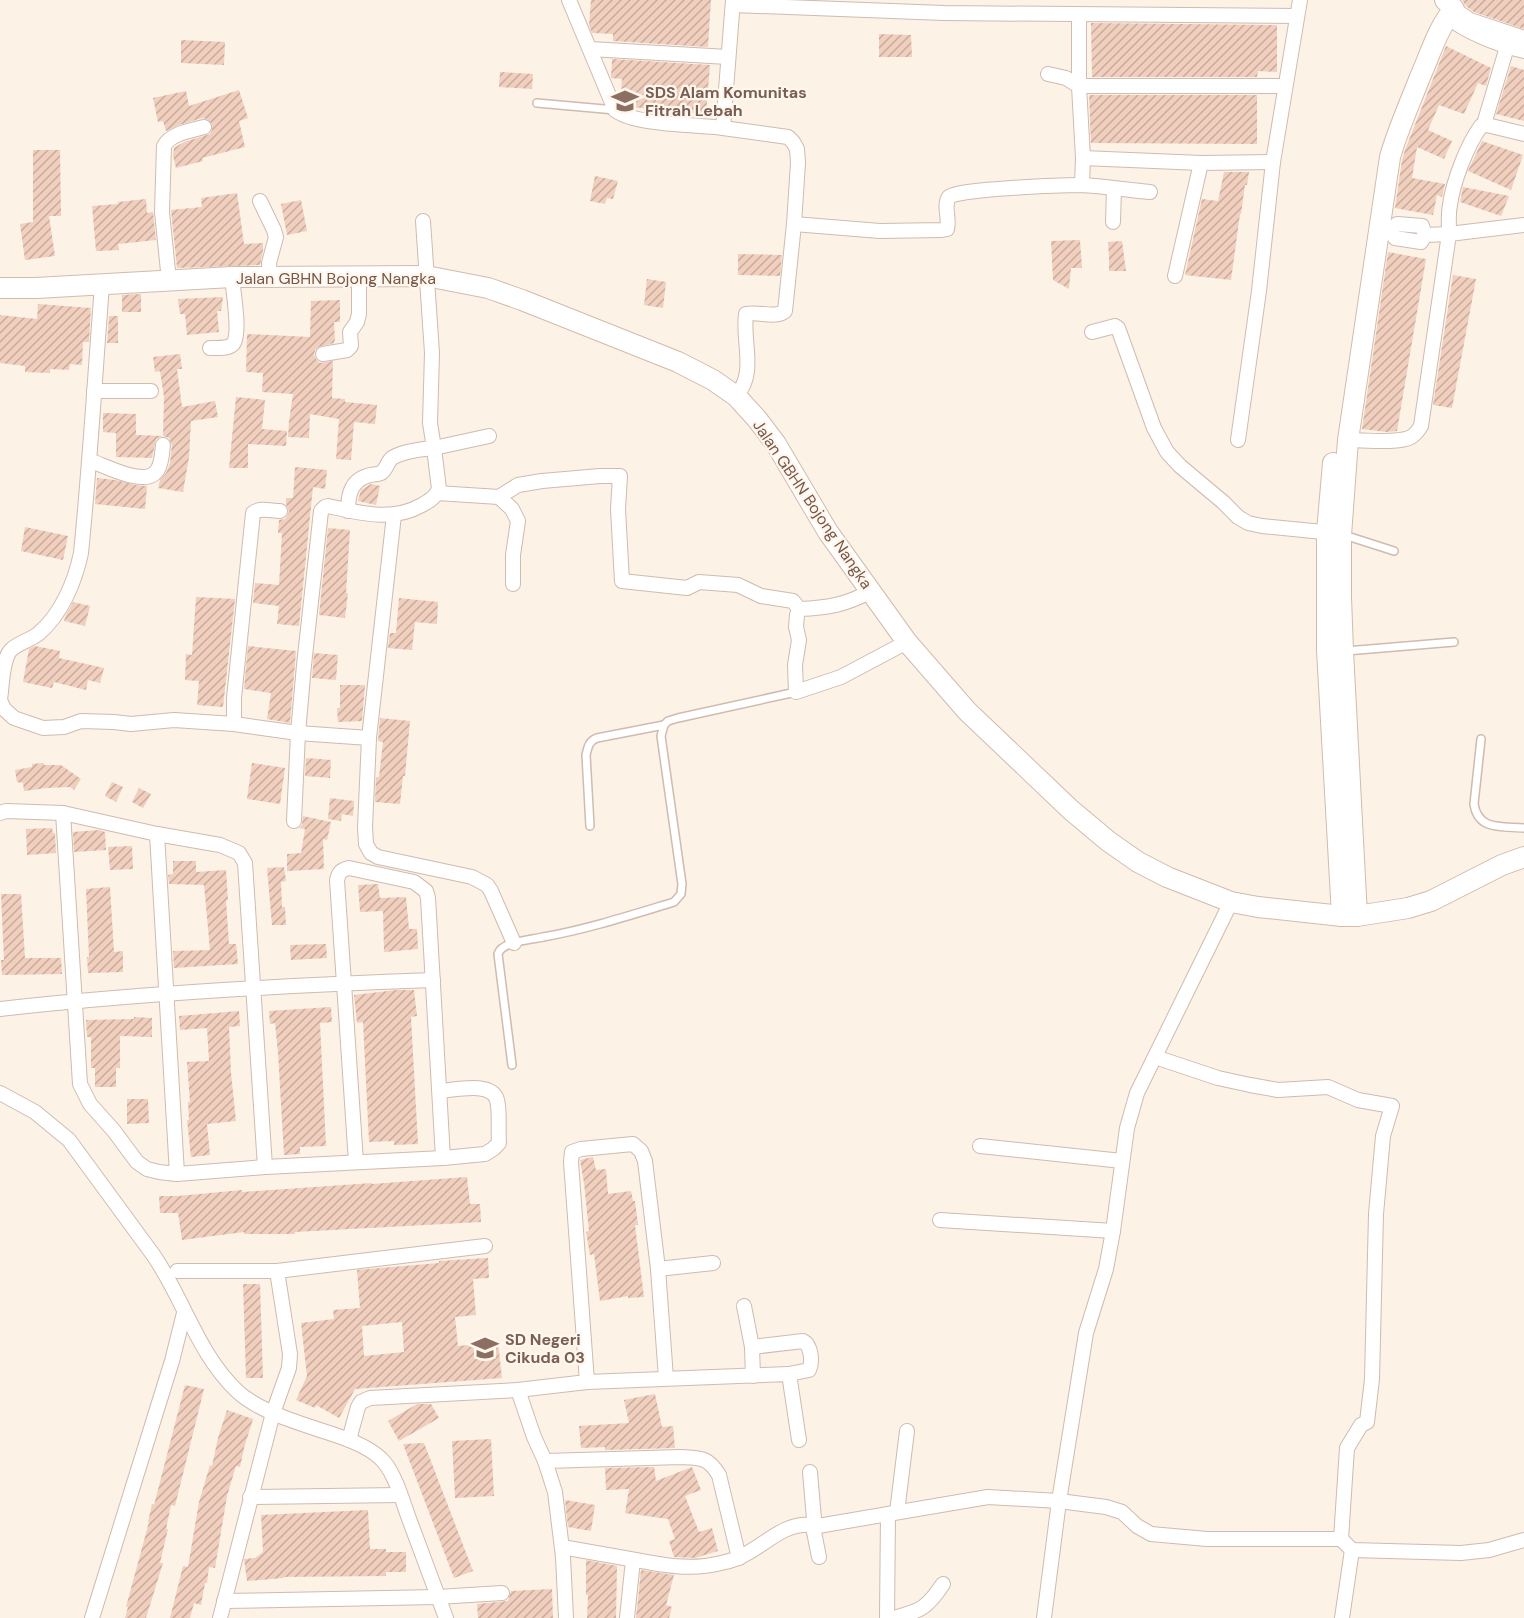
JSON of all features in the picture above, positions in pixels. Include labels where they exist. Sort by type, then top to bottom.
[{"type":"street","points":[[569,0],[615,110],[640,120],[783,136],[793,142],[797,149],[794,224],[785,311],[780,315],[746,314],[746,379],[744,386],[736,396]]},
{"type":"street","points":[[1238,440],[1259,291],[1273,162],[1300,0]]},
{"type":"street","points":[[723,128],[733,2],[889,12],[1297,16]]},
{"type":"street","points":[[1443,6],[1470,20],[1524,38]]},
{"type":"street","points":[[1443,6],[1470,32],[1507,47],[1524,51]]},
{"type":"street","points":[[1350,916],[1341,597],[1334,533],[1380,228],[1385,138],[1390,123],[1423,58],[1443,6]]},
{"type":"street","points":[[1079,15],[1082,185]]},
{"type":"street","points":[[1348,440],[1400,440],[1410,438],[1421,426],[1449,234],[1450,206],[1457,177],[1474,137],[1480,126],[1484,124],[1507,47]]},
{"type":"street","points":[[590,49],[728,57]]},
{"type":"street","points":[[1048,74],[1066,78],[1079,86],[1285,86]]},
{"type":"street","points":[[1484,124],[1524,134]]},
{"type":"street","points":[[169,280],[162,212],[164,146],[174,136],[204,127]]},
{"type":"street","points":[[1083,158],[1201,163],[1273,162]]},
{"type":"street","points":[[1175,276],[1201,163]]},
{"type":"street","points":[[794,224],[880,231],[942,230],[947,229],[947,203],[948,198],[953,194],[1082,185],[1150,192]]},
{"type":"street","points":[[1113,222],[1114,189]]},
{"type":"street","points":[[260,201],[276,237],[270,257],[270,277]]},
{"type":"street","points":[[423,221],[432,353],[430,423],[439,482],[437,494]]},
{"type":"street","points":[[1380,228],[1397,224],[1422,226],[1425,235],[1524,225]]},
{"type":"street","points":[[1350,916],[1326,650],[1334,533],[1335,441],[1380,228]]},
{"type":"street","points":[[323,354],[350,349],[351,330],[359,314],[359,276]]},
{"type":"street","name":"Jalan GBHN Bojong Nangka","points":[[0,288],[232,278],[426,276],[488,288],[522,300],[678,362],[736,396],[776,444],[828,532],[908,642],[967,711],[1071,810],[1107,841],[1138,861],[1167,877],[1231,902],[1258,908],[1350,916],[1400,910],[1431,901],[1502,865],[1524,857]]},
{"type":"street","points":[[210,348],[228,347],[236,337],[232,278]]},
{"type":"street","points":[[102,285],[91,461],[81,553],[75,578],[55,615],[43,629],[9,652],[4,668],[0,700],[2,705],[15,718],[43,728],[64,727],[81,721],[131,724],[174,720],[369,738]]},
{"type":"street","points":[[1092,332],[1114,326],[1118,328],[1154,428],[1167,452],[1238,517],[1248,523],[1262,526],[1334,533]]},
{"type":"street","points":[[94,391],[151,391]]},
{"type":"street","points":[[348,511],[350,493],[355,482],[365,476],[381,472],[391,459],[399,455],[489,436]]},
{"type":"street","points":[[91,461],[135,477],[146,477],[156,473],[159,468],[163,445]]},
{"type":"street","points":[[294,820],[305,654],[321,511],[325,507],[394,515],[412,510],[437,494],[499,497],[518,485],[564,479],[620,476],[618,509],[622,581],[687,588],[699,582],[738,585],[761,596],[793,601],[799,609]]},
{"type":"street","points":[[499,497],[512,509],[518,521],[513,555],[513,584]]},
{"type":"street","points":[[234,724],[234,698],[253,513],[257,510],[280,511]]},
{"type":"street","points":[[394,515],[369,738],[366,844],[371,853],[378,857],[481,880],[491,891],[513,943]]},
{"type":"street","points":[[799,609],[822,609],[839,605],[871,591]]},
{"type":"street","points":[[799,609],[796,627],[799,640],[795,665],[796,692],[841,677],[908,642]]},
{"type":"street","points":[[0,813],[6,811],[63,813],[219,845],[240,853],[245,863],[255,988],[265,1167]]},
{"type":"street","points":[[63,813],[80,1084],[90,1104],[137,1162],[153,1171],[177,1174],[485,1154],[499,1143],[497,1099],[491,1091],[481,1088],[440,1091]]},
{"type":"street","points":[[157,834],[177,1174]]},
{"type":"street","points":[[356,1162],[337,880],[342,870],[349,867],[414,882],[426,891],[443,1158]]},
{"type":"street","points":[[1044,1618],[1059,1501],[1086,1333],[1106,1269],[1127,1128],[1137,1093],[1231,902]]},
{"type":"street","points":[[0,1009],[255,988],[433,980]]},
{"type":"street","points":[[1155,1057],[1218,1078],[1250,1085],[1278,1090],[1328,1088],[1358,1100],[1392,1106],[1383,1136],[1376,1214],[1371,1390],[1367,1422],[1361,1425],[1347,1448],[1341,1539]]},
{"type":"street","points":[[0,1093],[35,1112],[69,1140],[168,1276],[184,1312],[211,1360],[239,1393],[273,1413],[349,1440],[376,1454],[382,1460],[400,1495],[446,1618]]},
{"type":"street","points":[[587,1382],[572,1152],[581,1149],[633,1144],[641,1151],[645,1161],[658,1269],[666,1378]]},
{"type":"street","points":[[980,1146],[1122,1161]]},
{"type":"street","points":[[940,1220],[1113,1231]]},
{"type":"street","points":[[177,1271],[277,1271],[484,1246]]},
{"type":"street","points":[[658,1269],[713,1263]]},
{"type":"street","points":[[220,1618],[273,1413],[289,1368],[290,1354],[277,1271]]},
{"type":"street","points":[[744,1306],[752,1347],[753,1376]]},
{"type":"street","points":[[92,1618],[172,1361],[184,1312]]},
{"type":"street","points":[[349,1440],[358,1407],[361,1402],[370,1398],[518,1390],[587,1382],[789,1374],[808,1371],[811,1366],[807,1342],[752,1347]]},
{"type":"street","points":[[789,1374],[798,1440]]},
{"type":"street","points":[[518,1390],[555,1492],[562,1547],[566,1618]]},
{"type":"street","points":[[888,1618],[892,1513],[907,1431]]},
{"type":"street","points":[[545,1461],[681,1457],[702,1459],[712,1463],[719,1475],[739,1558]]},
{"type":"street","points":[[810,1472],[814,1538],[819,1557]]},
{"type":"street","points":[[250,1497],[400,1495]]},
{"type":"street","points":[[562,1547],[674,1567],[699,1567],[739,1558],[776,1534],[801,1524],[813,1527],[988,1497],[1094,1505],[1122,1512],[1137,1526],[1151,1534],[1207,1539],[1341,1539],[1352,1550],[1461,1553],[1489,1550],[1524,1540]]},
{"type":"street","points":[[1341,1618],[1352,1550]]},
{"type":"street","points":[[627,1618],[633,1560]]},
{"type":"street","points":[[893,1618],[912,1614],[922,1608],[943,1584]]},
{"type":"street","points":[[224,1601],[438,1597],[502,1593]]},
{"type":"lane","points":[[537,104],[615,110]]},
{"type":"lane","points":[[1334,533],[1395,551]]},
{"type":"lane","points":[[1343,651],[1454,642]]},
{"type":"lane","points":[[512,1065],[499,949],[513,943],[563,934],[674,902],[681,894],[682,884],[661,736],[664,725],[678,718],[796,692]]},
{"type":"lane","points":[[590,826],[586,754],[589,744],[597,738],[664,725]]},
{"type":"lane","points":[[1481,739],[1474,804],[1476,813],[1482,822],[1524,828]]},
{"type":"building","points":[[591,0],[711,0],[708,47],[613,41],[613,34],[592,33],[589,25]]},
{"type":"building","points":[[1462,0],[1524,0],[1524,29],[1474,12]]},
{"type":"building","points":[[1091,23],[1277,25],[1277,72],[1258,71],[1257,77],[1092,77]]},
{"type":"building","points":[[879,34],[911,35],[912,57],[879,57]]},
{"type":"building","points":[[181,40],[225,42],[224,65],[181,63]]},
{"type":"building","points":[[1446,46],[1491,68],[1486,86],[1478,83],[1464,114],[1439,105],[1428,130],[1452,141],[1444,159],[1417,147],[1412,178],[1445,184],[1442,197],[1437,195],[1433,215],[1395,208],[1405,150]]},
{"type":"building","points":[[612,59],[710,65],[706,114],[631,107],[622,104],[620,99],[622,79],[611,78]]},
{"type":"building","points":[[1511,66],[1524,70],[1524,121],[1496,114]]},
{"type":"building","points":[[500,72],[533,74],[532,89],[499,87]]},
{"type":"building","points":[[239,90],[248,118],[239,121],[245,147],[202,158],[203,161],[176,168],[174,148],[184,142],[210,134],[212,124],[202,118],[166,131],[163,121],[158,122],[153,98],[186,91],[189,106]]},
{"type":"building","points":[[1089,95],[1257,95],[1257,144],[1091,143]]},
{"type":"building","points":[[1482,141],[1523,155],[1511,190],[1468,171]]},
{"type":"building","points":[[33,150],[60,150],[61,216],[49,216],[55,256],[25,260],[20,224],[33,222]]},
{"type":"building","points":[[1224,172],[1249,172],[1240,214],[1231,280],[1185,275],[1202,199],[1218,201]]},
{"type":"building","points":[[595,176],[618,181],[613,199],[607,198],[605,204],[590,201]]},
{"type":"building","points":[[1463,187],[1509,196],[1501,216],[1460,202]]},
{"type":"building","points":[[237,193],[244,244],[263,243],[260,265],[177,268],[171,210],[202,207],[201,198]]},
{"type":"building","points":[[146,199],[147,213],[153,212],[156,240],[118,244],[119,250],[96,251],[92,206]]},
{"type":"building","points":[[301,200],[307,231],[287,235],[281,204]]},
{"type":"building","points":[[1080,240],[1082,268],[1071,268],[1069,289],[1053,280],[1051,241]]},
{"type":"building","points":[[1122,241],[1126,271],[1109,271],[1108,242]]},
{"type":"building","points":[[1388,252],[1426,259],[1397,431],[1387,432],[1362,429]]},
{"type":"building","points":[[738,254],[782,255],[780,276],[738,275]]},
{"type":"building","points":[[1453,275],[1476,279],[1452,408],[1433,405]]},
{"type":"building","points":[[647,279],[666,282],[663,308],[644,305]]},
{"type":"building","points":[[141,294],[141,312],[122,312],[122,295]]},
{"type":"building","points":[[223,297],[221,311],[217,311],[219,332],[187,335],[185,314],[180,314],[178,299]]},
{"type":"building","points":[[340,300],[340,322],[334,322],[335,341],[318,347],[314,355],[320,363],[333,361],[332,398],[345,399],[345,402],[377,405],[375,424],[354,422],[351,460],[336,459],[339,419],[310,414],[309,438],[288,437],[293,394],[262,392],[263,373],[246,372],[247,334],[310,337],[311,301]]},
{"type":"building","points":[[38,304],[91,308],[89,342],[83,342],[82,365],[70,364],[69,370],[50,369],[50,373],[25,372],[25,366],[0,363],[0,315],[37,319]]},
{"type":"building","points":[[109,316],[118,316],[118,343],[107,343]]},
{"type":"building","points":[[180,354],[182,369],[177,369],[182,407],[215,401],[218,417],[191,421],[189,457],[183,492],[158,488],[170,463],[172,445],[169,438],[163,436],[164,397],[160,371],[155,372],[153,357]]},
{"type":"building","points":[[236,397],[265,400],[262,429],[287,431],[286,446],[248,444],[248,468],[229,468]]},
{"type":"building","points":[[103,413],[136,414],[136,435],[163,436],[156,439],[152,458],[116,457],[116,433],[103,432]]},
{"type":"building","points":[[295,467],[327,470],[325,489],[313,487],[299,626],[277,624],[279,606],[253,603],[255,583],[279,585],[282,533],[278,533],[279,520],[285,519],[289,512],[286,498],[293,498]]},
{"type":"building","points":[[97,478],[147,486],[145,509],[95,504]]},
{"type":"building","points":[[371,484],[380,486],[376,505],[358,501],[361,490]]},
{"type":"building","points":[[25,527],[68,536],[63,560],[21,551]]},
{"type":"building","points":[[328,528],[350,530],[345,618],[319,615]]},
{"type":"building","points":[[196,597],[235,599],[223,707],[197,705],[199,681],[185,680],[186,654],[192,655]]},
{"type":"building","points":[[399,598],[438,602],[437,624],[415,622],[412,650],[388,648],[390,633],[396,633]]},
{"type":"building","points":[[73,602],[90,606],[85,626],[64,621]]},
{"type":"building","points":[[35,646],[60,651],[59,658],[104,668],[100,683],[88,680],[86,690],[54,682],[52,688],[23,682],[29,649]]},
{"type":"building","points":[[248,646],[296,651],[290,723],[267,719],[271,693],[244,689]]},
{"type":"building","points":[[314,653],[338,655],[336,680],[312,678]]},
{"type":"building","points":[[340,685],[365,685],[362,721],[338,722]]},
{"type":"building","points":[[380,718],[410,721],[400,804],[375,802],[376,777],[379,777],[383,742],[378,741]]},
{"type":"building","points":[[306,758],[331,760],[330,778],[305,776]]},
{"type":"building","points":[[44,763],[44,765],[61,765],[81,779],[74,790],[70,787],[24,791],[23,783],[17,782],[15,770],[32,767],[32,764]]},
{"type":"building","points":[[252,763],[285,768],[280,804],[247,799]]},
{"type":"building","points":[[112,782],[123,787],[116,802],[105,796]]},
{"type":"building","points":[[139,788],[151,794],[143,808],[132,802]]},
{"type":"building","points":[[330,798],[354,801],[353,816],[342,814],[341,821],[328,819]]},
{"type":"building","points":[[303,816],[331,822],[327,840],[323,839],[324,869],[287,871],[287,854],[301,853],[305,829],[299,828],[302,825]]},
{"type":"building","points":[[52,828],[55,833],[56,853],[27,855],[26,829]]},
{"type":"building","points":[[99,830],[105,832],[106,850],[74,852],[73,832]]},
{"type":"building","points":[[132,846],[133,869],[110,870],[108,847]]},
{"type":"building","points":[[173,861],[196,861],[196,872],[226,870],[229,944],[236,944],[238,964],[174,968],[173,951],[210,950],[204,885],[169,884],[168,875],[173,874]]},
{"type":"building","points":[[284,867],[286,881],[281,882],[282,907],[285,907],[286,925],[272,925],[267,868]]},
{"type":"building","points":[[378,884],[380,898],[406,897],[409,929],[417,929],[418,949],[384,952],[383,911],[360,912],[358,885]]},
{"type":"building","points":[[110,887],[114,952],[123,951],[123,972],[88,973],[86,889]]},
{"type":"building","points":[[1,894],[21,894],[25,958],[61,958],[62,974],[2,975],[1,960],[4,960]]},
{"type":"building","points":[[326,944],[327,958],[291,960],[290,945]]},
{"type":"building","points":[[414,990],[417,1016],[411,1017],[418,1144],[394,1145],[394,1141],[369,1142],[363,1022],[357,1023],[354,995]]},
{"type":"building","points":[[331,1007],[332,1022],[320,1023],[326,1146],[300,1147],[300,1154],[284,1155],[275,1023],[270,1024],[269,1011]]},
{"type":"building","points":[[239,1011],[240,1026],[229,1027],[236,1121],[207,1124],[210,1155],[191,1157],[187,1120],[189,1120],[188,1102],[190,1102],[187,1062],[209,1061],[207,1028],[180,1030],[179,1016]]},
{"type":"building","points":[[134,1017],[152,1018],[152,1037],[120,1036],[120,1068],[116,1068],[116,1087],[95,1087],[95,1068],[91,1068],[91,1037],[87,1037],[86,1020],[134,1019]]},
{"type":"building","points":[[127,1099],[148,1099],[149,1123],[127,1124]]},
{"type":"building","points":[[593,1157],[596,1170],[606,1169],[608,1194],[631,1191],[633,1201],[635,1201],[638,1225],[635,1225],[644,1297],[628,1298],[628,1296],[600,1301],[594,1254],[590,1255],[586,1232],[589,1231],[580,1160]]},
{"type":"building","points":[[467,1177],[470,1204],[480,1204],[481,1222],[295,1232],[295,1234],[244,1234],[244,1232],[182,1240],[178,1213],[160,1213],[159,1196]]},
{"type":"building","points":[[488,1258],[489,1278],[473,1279],[476,1315],[455,1317],[458,1346],[498,1342],[502,1378],[355,1389],[339,1418],[316,1405],[315,1408],[296,1400],[307,1376],[301,1323],[334,1319],[333,1310],[360,1308],[357,1270],[439,1263],[439,1261]],"holes":[[[402,1322],[404,1352],[364,1356],[362,1326]]]},
{"type":"building","points":[[243,1284],[260,1284],[263,1378],[246,1378]]},
{"type":"building","points":[[185,1385],[204,1389],[175,1506],[171,1505],[160,1563],[163,1563],[146,1618],[125,1618],[152,1504],[154,1505]]},
{"type":"building","points":[[655,1394],[662,1427],[673,1426],[675,1448],[605,1450],[605,1447],[581,1448],[579,1426],[629,1423],[624,1400]]},
{"type":"building","points":[[417,1404],[431,1404],[439,1418],[399,1441],[388,1421]]},
{"type":"building","points":[[227,1410],[253,1419],[240,1467],[236,1466],[227,1496],[215,1568],[209,1567],[201,1605],[194,1603],[190,1618],[170,1618],[183,1566],[188,1567],[199,1502],[210,1465],[212,1466]]},
{"type":"building","points":[[491,1439],[494,1496],[455,1498],[452,1441]]},
{"type":"building","points":[[424,1443],[473,1571],[454,1578],[403,1444]]},
{"type":"building","points":[[654,1467],[656,1481],[692,1467],[701,1490],[685,1496],[699,1532],[712,1528],[718,1551],[695,1558],[674,1557],[669,1541],[675,1539],[668,1519],[625,1513],[629,1489],[606,1490],[605,1468]]},
{"type":"building","points":[[565,1500],[595,1505],[591,1531],[568,1527]]},
{"type":"building","points":[[368,1510],[370,1549],[406,1552],[406,1572],[386,1572],[386,1576],[284,1577],[247,1581],[244,1559],[255,1558],[263,1552],[261,1515]]},
{"type":"building","points":[[586,1560],[617,1566],[616,1618],[587,1618]]},
{"type":"building","points":[[641,1570],[674,1575],[666,1605],[672,1607],[669,1618],[636,1618]]},
{"type":"building","points":[[552,1589],[553,1618],[478,1618],[477,1604],[508,1601],[511,1591]]},
{"type":"place","name":"SDS Alam Komunitas Fitrah Lebah","points":[[625,101]]},
{"type":"place","name":"SD Negeri Cikuda 03","points":[[485,1348]]}]
